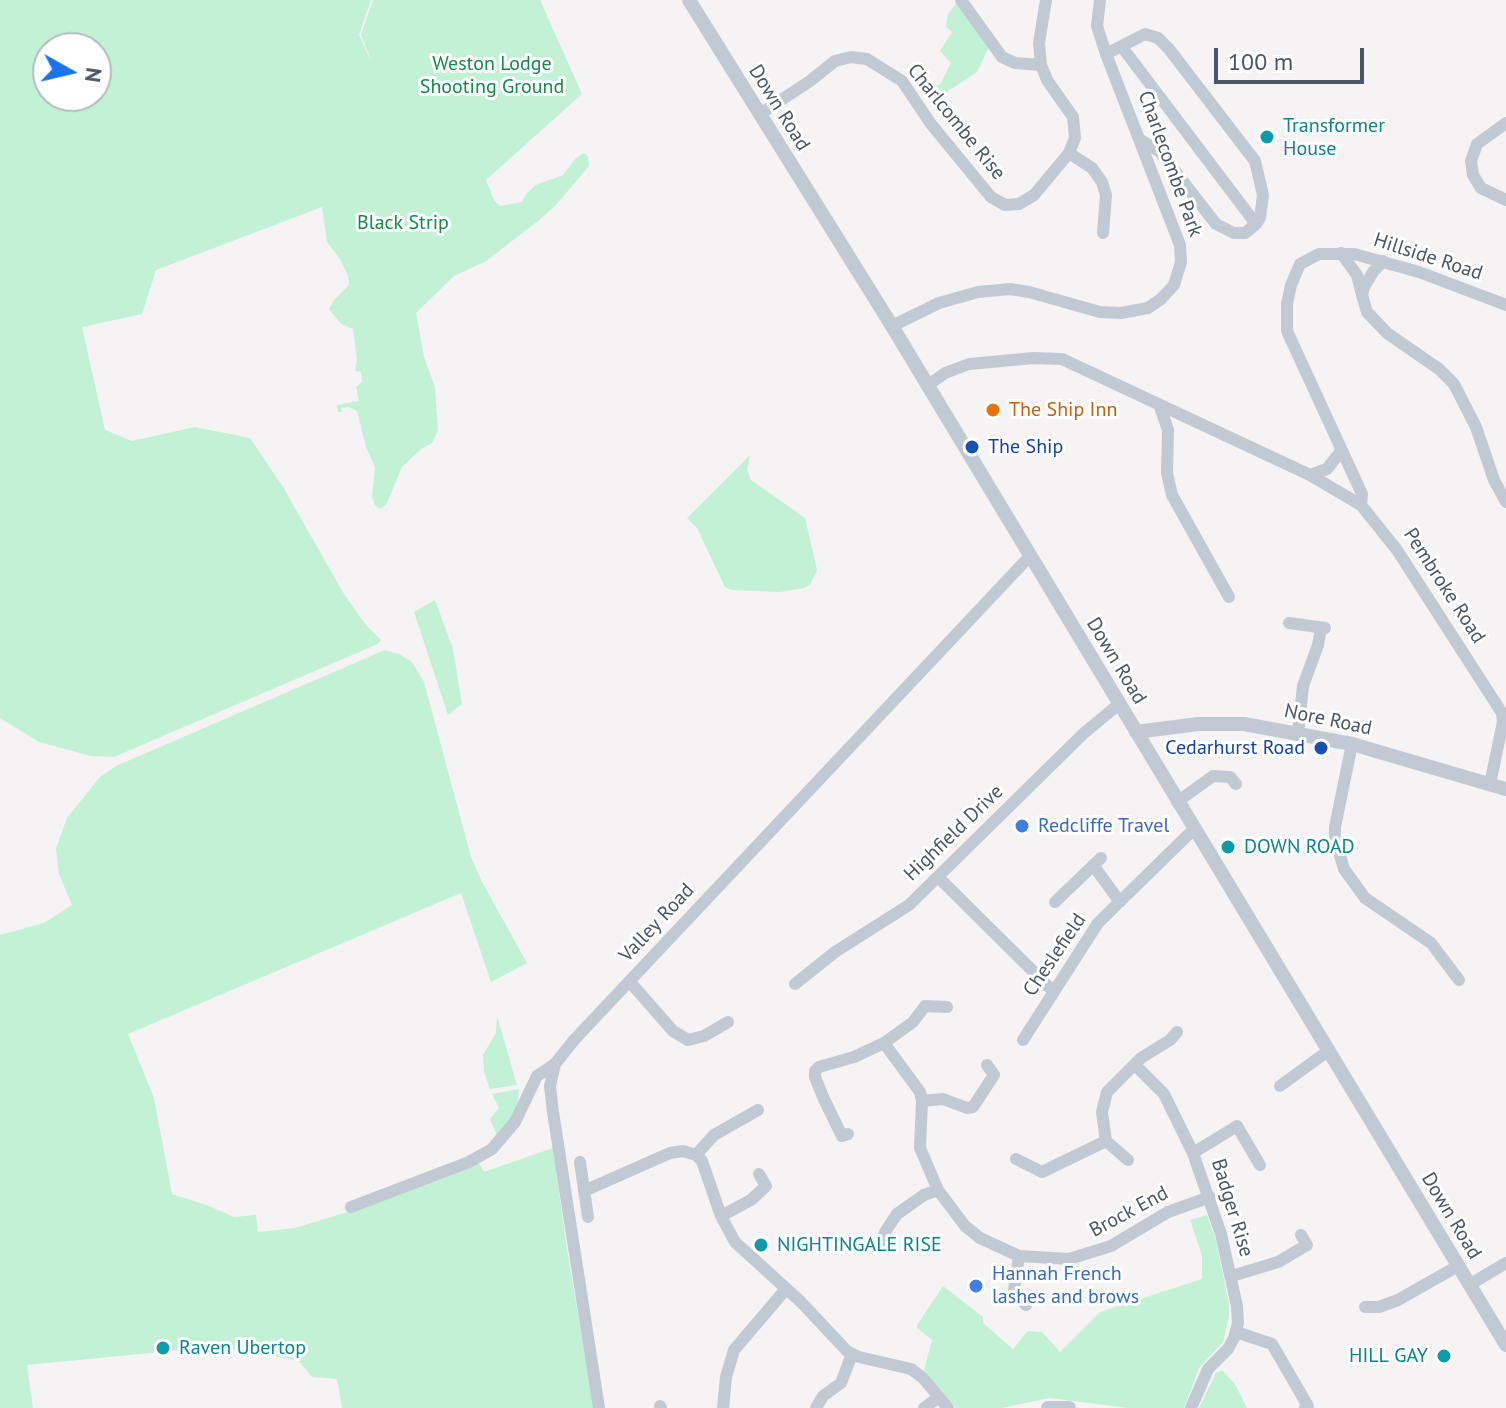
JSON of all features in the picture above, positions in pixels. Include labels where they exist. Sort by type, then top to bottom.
[{"type":"street","name":"Down Road","points":[[689,0],[892,326],[1506,1345]]},
{"type":"street","points":[[961,0],[1002,57],[1015,63],[1041,65]]},
{"type":"street","points":[[1046,0],[1039,43],[1041,65],[1075,123],[1075,138],[1069,153],[1088,165],[1102,182],[1106,195],[1103,233]]},
{"type":"street","name":"Charlecombe Park","points":[[892,326],[939,303],[978,292],[1010,289],[1100,312],[1142,310],[1161,299],[1177,280],[1181,251],[1106,54],[1097,26],[1100,0]]},
{"type":"street","points":[[1106,54],[1145,34],[1158,38],[1255,161],[1263,195],[1260,218],[1256,224],[1245,233],[1224,230],[1160,152],[1141,140]]},
{"type":"street","points":[[1122,47],[1256,224]]},
{"type":"street","name":"Charlcombe Rise","points":[[760,114],[810,81],[828,64],[856,57],[875,63],[902,81],[931,124],[991,197],[1000,203],[1013,205],[1030,199],[1069,153]]},
{"type":"street","points":[[1506,123],[1477,144],[1471,161],[1473,175],[1481,188],[1506,200]]},
{"type":"street","points":[[1341,253],[1357,275],[1364,306],[1373,320],[1439,369],[1454,384],[1476,427],[1494,480],[1506,502]]},
{"type":"street","name":"Hillside Road","points":[[1361,505],[1362,494],[1289,336],[1286,314],[1291,285],[1300,264],[1319,254],[1341,253],[1383,261],[1506,305]]},
{"type":"street","points":[[1362,295],[1373,272],[1383,261]]},
{"type":"street","points":[[927,386],[945,373],[969,364],[1051,358],[1072,363],[1310,475],[1361,505]]},
{"type":"street","points":[[1159,404],[1169,442],[1167,473],[1172,495],[1226,592],[1211,595]]},
{"type":"street","points":[[1169,442],[1176,427],[1190,419]]},
{"type":"street","points":[[1310,475],[1327,469],[1341,451]]},
{"type":"street","name":"Pembroke Road","points":[[1361,505],[1397,550],[1503,707],[1503,722],[1490,784]]},
{"type":"street","name":"Valley Road","points":[[351,1207],[469,1162],[492,1149],[515,1122],[537,1076],[555,1064],[574,1040],[1029,557]]},
{"type":"street","points":[[1289,623],[1323,628],[1303,686],[1298,733]]},
{"type":"street","name":"Highfield Drive","points":[[804,983],[834,953],[902,910],[1083,734],[1119,704]]},
{"type":"street","name":"Nore Road","points":[[1136,732],[1221,723],[1298,733],[1352,744],[1506,789]]},
{"type":"street","points":[[1352,744],[1335,827],[1344,869],[1365,898],[1437,949],[1446,970],[1459,980]]},
{"type":"street","points":[[1177,802],[1212,777],[1234,777]]},
{"type":"street","name":"Cheslefield","points":[[1023,1040],[1094,929],[1194,829]]},
{"type":"street","points":[[1055,902],[1097,861],[1120,902]]},
{"type":"street","points":[[938,877],[1054,992]]},
{"type":"street","points":[[630,982],[689,1046],[728,1022]]},
{"type":"street","points":[[834,1147],[845,1135],[823,1097],[815,1071],[884,1043],[913,1022],[921,1001],[947,1007]]},
{"type":"street","points":[[1128,1160],[1106,1141],[1102,1112],[1104,1097],[1147,1054],[1175,1040]]},
{"type":"street","points":[[884,1043],[915,1084],[922,1101],[943,1099],[971,1108],[994,1071]]},
{"type":"street","points":[[1280,1086],[1328,1051]]},
{"type":"street","points":[[555,1064],[550,1086],[553,1112],[599,1408]]},
{"type":"street","name":"Badger Rise","points":[[1135,1065],[1164,1094],[1193,1153],[1210,1197],[1232,1276],[1238,1314],[1236,1332]]},
{"type":"street","name":"Brock End","points":[[922,1101],[920,1148],[938,1190],[965,1226],[987,1242],[1019,1256],[1063,1260],[1097,1252],[1168,1212],[1210,1197]]},
{"type":"street","points":[[696,1155],[736,1114],[758,1110]]},
{"type":"street","name":"Badger Rise","points":[[1193,1153],[1234,1121],[1260,1165]]},
{"type":"street","points":[[1016,1159],[1039,1172],[1106,1141]]},
{"type":"street","points":[[584,1191],[677,1151],[696,1155],[706,1171],[731,1237],[744,1252],[786,1289],[842,1347],[852,1354],[911,1369],[923,1378],[948,1408]]},
{"type":"street","points":[[580,1162],[588,1217]]},
{"type":"street","points":[[1036,1187],[1039,1172]]},
{"type":"street","points":[[626,1173],[632,1186]]},
{"type":"street","points":[[721,1216],[772,1187],[759,1174]]},
{"type":"street","points":[[883,1234],[901,1210],[927,1193],[938,1190]]},
{"type":"street","name":"Badger Rise","points":[[1232,1276],[1268,1267],[1307,1245]]},
{"type":"street","points":[[1019,1256],[1009,1289],[1026,1305]]},
{"type":"street","points":[[1469,1285],[1506,1263]]},
{"type":"street","points":[[1372,1310],[1407,1296],[1458,1266]]},
{"type":"street","points":[[723,1408],[729,1348],[786,1289]]},
{"type":"street","points":[[1191,1408],[1208,1369],[1228,1349],[1236,1332],[1272,1344],[1308,1406],[1305,1408]]},
{"type":"street","points":[[816,1408],[823,1396],[841,1383],[852,1354]]},
{"type":"street","points":[[924,1408],[939,1397]]},
{"type":"street","points":[[1048,1408],[1069,1408]]},
{"type":"green space","points":[[0,0],[371,0],[359,35],[373,65],[361,35],[373,0],[540,0],[582,94],[486,180],[494,200],[500,206],[522,202],[536,185],[563,175],[584,153],[588,156],[589,166],[538,221],[486,261],[454,276],[416,313],[424,357],[435,387],[438,430],[432,443],[402,467],[386,505],[380,509],[372,497],[375,467],[366,447],[357,411],[348,407],[338,412],[337,405],[359,401],[356,387],[362,382],[361,372],[355,371],[357,359],[353,329],[341,324],[329,309],[349,285],[340,259],[327,242],[322,207],[156,270],[142,314],[82,327],[105,430],[132,441],[195,427],[250,438],[283,487],[344,594],[381,640],[378,644],[114,757],[91,756],[39,742],[0,718]]},
{"type":"green space","points":[[957,2],[989,47],[977,72],[939,97],[933,89],[941,83],[951,63],[940,51],[952,32],[946,27],[948,14]]},
{"type":"green space","points":[[750,455],[747,470],[751,480],[805,518],[817,570],[810,585],[804,588],[780,592],[725,587],[697,528],[687,518]]},
{"type":"green space","points":[[435,600],[453,649],[462,704],[448,715],[414,612]]},
{"type":"green space","points":[[385,650],[412,662],[424,682],[471,857],[527,963],[491,982],[461,893],[128,1034],[154,1098],[172,1194],[234,1217],[256,1215],[258,1232],[295,1228],[364,1207],[479,1163],[484,1172],[553,1148],[594,1408],[342,1408],[337,1379],[312,1377],[299,1361],[209,1345],[27,1365],[33,1408],[0,1408],[0,935],[44,923],[72,905],[59,874],[56,848],[67,818],[100,777],[116,766]]},
{"type":"green space","points":[[497,1016],[517,1085],[490,1089],[484,1072],[483,1055],[496,1033]]},
{"type":"green space","points":[[519,1089],[517,1113],[498,1138],[490,1119],[499,1108],[492,1094]]},
{"type":"green space","points":[[1207,1215],[1216,1241],[1229,1317],[1223,1342],[1199,1368],[1184,1408],[1128,1408],[1049,1398],[1002,1408],[956,1408],[924,1370],[932,1340],[917,1325],[943,1286],[983,1317],[983,1323],[1013,1349],[1028,1331],[1042,1332],[1060,1352],[1100,1312],[1202,1279],[1202,1255],[1190,1220]]},
{"type":"green space","points":[[1222,1370],[1235,1384],[1247,1408],[1199,1408],[1216,1373]]},
{"type":"place","name":"Transformer House","points":[[1267,137]]},
{"type":"place","name":"The Ship Inn","points":[[993,410]]},
{"type":"place","name":"The Ship","points":[[972,447]]},
{"type":"place","name":"Cedarhurst Road","points":[[1321,748]]},
{"type":"place","name":"Redcliffe Travel","points":[[1022,826]]},
{"type":"place","name":"DOWN ROAD","points":[[1228,847]]},
{"type":"place","name":"NIGHTINGALE RISE","points":[[761,1245]]},
{"type":"place","name":"Hannah French lashes and brows","points":[[976,1286]]},
{"type":"place","name":"Raven Ubertop","points":[[163,1348]]},
{"type":"place","name":"HILL GAY","points":[[1444,1356]]},
{"type":"park label","name":"Weston Lodge Shooting Ground","points":[[492,76]]},
{"type":"park label","name":"Black Strip","points":[[403,223]]}]
